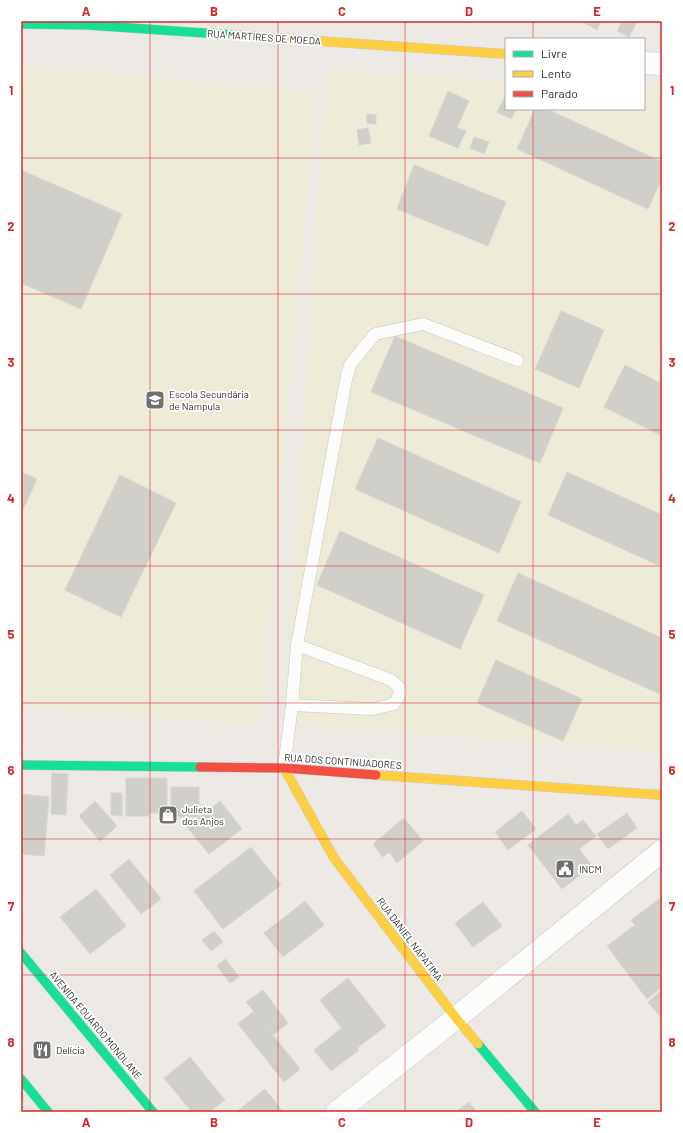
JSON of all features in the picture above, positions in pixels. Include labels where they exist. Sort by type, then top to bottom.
[{"type":"street","name":"RUA MARTIRES DE MOEDA","points":[[21,24],[89,23],[505,54]]},
{"type":"street","points":[[645,63],[662,64]]},
{"type":"street","name":"RUA DOS CONTINUADORES","points":[[21,765],[284,768],[662,795]]},
{"type":"street","name":"RUA DANIEL NAPATIMA","points":[[284,768],[334,858],[456,1018],[535,1112]]},
{"type":"street","points":[[337,1112],[456,1018],[662,851]]},
{"type":"street","name":"AVENIDA EDUARDO MONDLANE","points":[[21,953],[29,968],[153,1112]]},
{"type":"street","points":[[21,1079],[48,1112]]},
{"type":"lane","points":[[284,768],[292,705],[297,645],[350,365],[375,334],[423,324],[517,360]]},
{"type":"lane","points":[[292,705],[373,709],[394,704],[400,694],[399,687],[391,680],[297,645]]},
{"type":"shaded area","name":"Escola Secundária de Nampula","points":[[21,65],[316,92],[259,725],[21,708]]},
{"type":"shaded area","points":[[326,71],[505,80],[505,110],[645,110],[645,87],[662,88],[662,752],[285,724]]},
{"type":"building","points":[[581,21],[601,21],[597,30]]},
{"type":"building","points":[[622,21],[637,21],[629,37],[617,31]]},
{"type":"building","points":[[448,91],[469,101],[457,128],[466,131],[458,148],[429,136]]},
{"type":"building","points":[[505,97],[505,110],[516,110],[511,119],[497,112]]},
{"type":"building","points":[[535,110],[549,110],[662,162],[662,178],[648,209],[517,149]]},
{"type":"building","points":[[367,114],[376,115],[376,124],[367,123]]},
{"type":"building","points":[[368,128],[371,143],[359,145],[357,130]]},
{"type":"building","points":[[474,137],[489,142],[484,154],[470,148]]},
{"type":"building","points":[[414,165],[506,202],[488,246],[397,209]]},
{"type":"building","points":[[21,170],[122,214],[81,309],[21,283]]},
{"type":"building","points":[[561,311],[604,330],[579,388],[535,369]]},
{"type":"building","points":[[395,336],[563,408],[540,463],[371,392]]},
{"type":"building","points":[[625,365],[662,384],[662,436],[604,407]]},
{"type":"building","points":[[378,438],[521,502],[499,553],[355,489]]},
{"type":"building","points":[[21,472],[37,479],[21,514]]},
{"type":"building","points":[[567,472],[662,515],[662,567],[548,515]]},
{"type":"building","points":[[120,475],[176,503],[121,617],[65,590]]},
{"type":"building","points":[[340,531],[484,595],[460,649],[317,585]]},
{"type":"building","points":[[518,573],[662,638],[662,695],[497,621]]},
{"type":"building","points":[[496,660],[582,699],[563,741],[477,703]]},
{"type":"building","points":[[52,773],[68,774],[66,815],[51,814]]},
{"type":"building","points":[[126,778],[167,778],[167,813],[149,813],[149,816],[126,816]]},
{"type":"building","points":[[171,787],[199,787],[199,817],[171,817]]},
{"type":"building","points":[[111,793],[122,793],[122,816],[111,815]]},
{"type":"building","points":[[21,794],[49,797],[44,856],[21,854]]},
{"type":"building","points":[[95,801],[117,826],[100,841],[79,816]]},
{"type":"building","points":[[220,801],[242,829],[209,854],[187,827]]},
{"type":"building","points":[[522,811],[536,829],[508,850],[495,832]]},
{"type":"building","points":[[627,813],[637,828],[608,849],[597,834]]},
{"type":"building","points":[[568,814],[576,825],[583,820],[596,836],[579,849],[592,866],[562,889],[528,845]]},
{"type":"building","points":[[404,818],[423,841],[397,863],[389,852],[383,857],[373,844]]},
{"type":"building","points":[[251,847],[281,885],[223,929],[194,891]]},
{"type":"building","points":[[129,859],[161,899],[141,914],[110,875]]},
{"type":"building","points":[[96,889],[126,926],[90,954],[60,917]]},
{"type":"building","points":[[662,897],[662,960],[631,920]]},
{"type":"building","points":[[305,901],[324,925],[283,957],[264,933]]},
{"type":"building","points":[[483,902],[502,926],[473,947],[455,923]]},
{"type":"building","points":[[635,925],[662,960],[662,987],[647,999],[607,946]]},
{"type":"building","points":[[214,931],[223,942],[211,951],[202,940]]},
{"type":"building","points":[[225,959],[239,977],[230,983],[217,966]]},
{"type":"building","points":[[348,978],[386,1026],[357,1048],[320,1000]]},
{"type":"building","points":[[263,990],[288,1023],[273,1035],[246,1002]]},
{"type":"building","points":[[662,990],[662,1019],[648,1002]]},
{"type":"building","points":[[254,1011],[300,1069],[284,1082],[238,1024]]},
{"type":"building","points":[[342,1028],[359,1050],[331,1071],[314,1050]]},
{"type":"building","points":[[190,1057],[225,1100],[209,1112],[192,1112],[164,1078]]},
{"type":"building","points":[[265,1089],[283,1112],[236,1112]]},
{"type":"building","points":[[469,1102],[477,1112],[456,1112]]},
{"type":"traffic: fast","points":[[21,24],[87,25],[234,35]]},
{"type":"traffic: fast","points":[[21,765],[200,767]]},
{"type":"traffic: fast","points":[[21,953],[153,1112]]},
{"type":"traffic: fast","points":[[478,1044],[535,1112]]},
{"type":"traffic: fast","points":[[21,1079],[48,1112]]},
{"type":"traffic: slow","points":[[234,35],[505,54]]},
{"type":"traffic: slow","points":[[284,768],[334,858],[456,1018],[478,1044]]},
{"type":"traffic: slow","points":[[376,775],[662,795]]},
{"type":"traffic: jam","points":[[200,767],[284,768],[376,775]]},
{"type":"place","name":"Escola Secundária de Nampula","points":[[155,400]]},
{"type":"place","name":"Julieta dos Anjos","points":[[168,815]]},
{"type":"place","name":"INCM","points":[[565,869]]},
{"type":"place","name":"Delícia","points":[[42,1050]]}]
